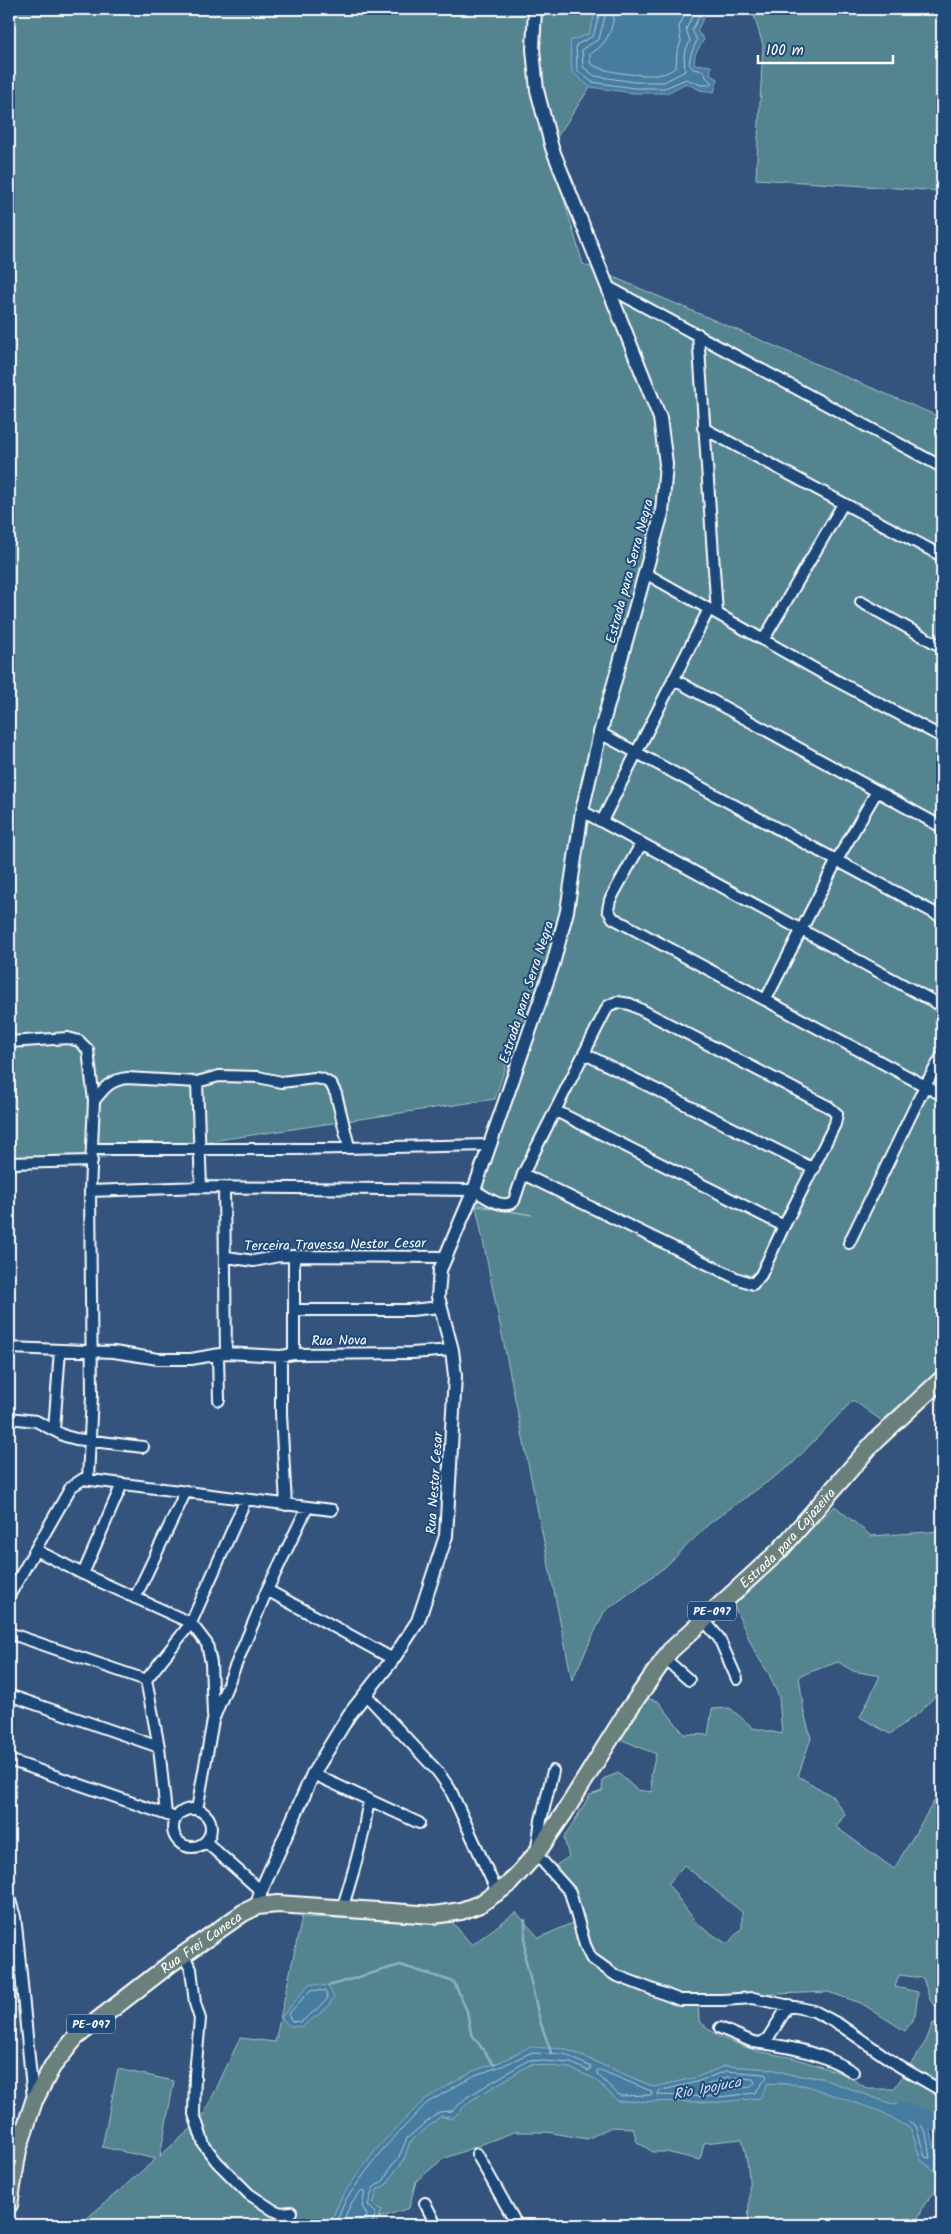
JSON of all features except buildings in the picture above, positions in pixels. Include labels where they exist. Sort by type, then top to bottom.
[{"type":"main road","name":"Estrada para Cajazeira","points":[[516,1878],[536,1854],[564,1813],[627,1712],[665,1659],[703,1619],[784,1546],[875,1441],[942,1379]]},
{"type":"main road","name":"Rua Frei Caneca","points":[[9,2204],[14,2140],[52,2066],[76,2036],[183,1955],[243,1913],[259,1899],[278,1904],[342,1909],[416,1914],[447,1913],[480,1904],[498,1894],[516,1878]]},
{"type":"street","name":"Estrada para Serra Negra","points":[[490,1145],[553,964],[567,911],[582,811],[600,733],[662,513],[666,464],[660,418],[552,148],[541,110],[533,49],[535,9]]},
{"type":"street","points":[[608,287],[942,466]]},
{"type":"street","points":[[602,821],[673,678],[713,611],[698,334]]},
{"type":"street","points":[[703,428],[942,556]]},
{"type":"street","points":[[764,639],[844,504]]},
{"type":"street","points":[[645,573],[942,737]]},
{"type":"street","points":[[861,602],[942,647]]},
{"type":"street","points":[[673,678],[942,827]]},
{"type":"street","points":[[600,733],[942,917]]},
{"type":"street","points":[[766,999],[837,860],[877,791]]},
{"type":"street","points":[[582,811],[942,1006]]},
{"type":"street","points":[[641,844],[610,900],[609,914],[942,1095]]},
{"type":"street","points":[[90,1191],[201,1187],[474,1190],[502,1204],[510,1204],[514,1201],[522,1174],[556,1111],[608,1006],[617,1002],[630,1004],[834,1111],[837,1119],[761,1276],[753,1284],[747,1283],[522,1174]]},
{"type":"street","points":[[9,1042],[68,1038],[84,1044],[88,1050],[94,1101],[90,1191],[93,1352],[88,1479]]},
{"type":"street","points":[[585,1054],[814,1169]]},
{"type":"street","points":[[849,1244],[925,1086],[942,1056]]},
{"type":"street","points":[[94,1101],[106,1086],[119,1079],[197,1082],[219,1076],[258,1078],[281,1082],[315,1078],[328,1081],[336,1094],[349,1147]]},
{"type":"street","points":[[197,1082],[201,1187]]},
{"type":"street","points":[[556,1111],[784,1226]]},
{"type":"street","points":[[93,1149],[201,1150],[490,1145]]},
{"type":"street","name":"Rua Nestor Cesar","points":[[259,1899],[313,1774],[349,1715],[393,1659],[418,1621],[446,1536],[455,1376],[452,1350],[440,1307],[438,1282],[445,1257],[474,1190],[490,1145]]},
{"type":"street","points":[[9,1163],[92,1161]]},
{"type":"street","points":[[219,1400],[226,1257],[224,1188]]},
{"type":"street","name":"Terceira Travessa Nestor Cesar","points":[[226,1257],[254,1261],[280,1256],[445,1257]]},
{"type":"street","points":[[294,1256],[294,1354]]},
{"type":"street","points":[[295,1310],[411,1310],[440,1307]]},
{"type":"street","name":"Rua Nova","points":[[9,1348],[114,1352],[158,1359],[191,1359],[222,1354],[281,1356],[294,1354],[452,1350]]},
{"type":"street","points":[[54,1430],[60,1350]]},
{"type":"street","points":[[281,1356],[281,1414],[286,1505]]},
{"type":"street","points":[[36,1421],[47,1415],[55,1404]]},
{"type":"street","points":[[9,1418],[36,1421],[65,1436],[143,1447]]},
{"type":"street","points":[[9,1596],[71,1487],[78,1480],[88,1479],[332,1510]]},
{"type":"street","points":[[83,1574],[122,1484]]},
{"type":"street","points":[[135,1598],[186,1491]]},
{"type":"street","points":[[166,1814],[159,1747],[146,1680],[192,1623],[246,1499]]},
{"type":"street","points":[[197,1810],[214,1720],[267,1590],[307,1508]]},
{"type":"street","points":[[36,1550],[83,1574],[192,1623],[208,1644],[214,1720]]},
{"type":"street","points":[[267,1590],[393,1659]]},
{"type":"street","points":[[703,1619],[719,1638],[737,1679]]},
{"type":"street","points":[[9,1633],[146,1680]]},
{"type":"street","points":[[665,1659],[689,1680]]},
{"type":"street","points":[[9,1695],[159,1747]]},
{"type":"street","points":[[366,1695],[438,1772],[450,1788],[498,1894]]},
{"type":"street","points":[[9,1760],[176,1818]]},
{"type":"street","points":[[553,1772],[541,1820],[536,1854],[570,1892],[585,1945],[592,1958],[602,1967],[646,1988],[680,2000],[753,1998],[814,2011],[840,2025],[899,2066],[942,2091]]},
{"type":"street","points":[[313,1774],[419,1823]]},
{"type":"street","points":[[342,1909],[366,1822],[364,1814],[370,1801]]},
{"type":"street","points":[[185,1810],[197,1810],[206,1816],[211,1826],[211,1832],[206,1842],[194,1848],[178,1841],[173,1830],[176,1818],[185,1810]]},
{"type":"street","points":[[206,1842],[259,1899]]},
{"type":"street","points":[[9,1896],[16,1926],[34,2100]]},
{"type":"street","points":[[183,1955],[191,1969],[195,2003],[200,2019],[195,2074],[194,2114],[204,2145],[217,2162],[249,2194],[273,2210],[285,2213],[291,2212]]},
{"type":"street","points":[[761,2042],[768,2038],[790,2005]]},
{"type":"street","points":[[720,2028],[753,2042],[794,2048],[840,2063],[853,2072]]},
{"type":"street","points":[[477,2154],[517,2225]]},
{"type":"street","points":[[425,2203],[436,2225]]},
{"type":"green space","points":[[9,9],[642,9],[549,149],[583,264],[942,418],[942,1368],[882,1421],[853,1400],[791,1465],[711,1522],[665,1567],[604,1612],[572,1680],[476,1206],[532,1215],[468,1203],[531,988],[495,1099],[9,1171]]},
{"type":"green space","points":[[752,9],[942,9],[942,191],[756,179],[763,45]]},
{"type":"green space","points":[[835,1506],[871,1536],[942,1531],[942,1696],[937,1694],[921,1711],[890,1734],[860,1717],[880,1676],[853,1671],[838,1662],[799,1676],[804,1713],[811,1738],[798,1776],[832,1796],[845,1814],[836,1827],[894,1869],[942,1788],[942,2004],[939,2010],[930,2000],[923,1978],[899,1975],[895,1987],[918,1992],[915,2016],[905,2031],[861,2003],[828,1992],[698,1997],[699,2021],[719,2037],[756,2051],[794,2058],[844,2074],[868,2089],[894,2089],[926,2041],[933,2023],[942,2024],[942,2122],[928,2114],[889,2103],[820,2078],[792,2075],[771,2069],[725,2066],[695,2078],[654,2087],[565,2049],[500,2062],[473,2071],[342,2196],[329,2225],[79,2225],[156,2159],[102,2147],[118,2069],[174,2081],[160,2156],[202,2119],[240,2038],[275,2042],[302,1917],[452,1922],[472,1945],[516,1912],[539,1938],[585,1917],[556,1865],[569,1857],[564,1838],[590,1795],[602,1791],[603,1779],[618,1773],[637,1790],[652,1792],[651,1775],[656,1754],[620,1739],[644,1698],[658,1701],[684,1734],[708,1735],[712,1709],[730,1708],[753,1728],[782,1734],[779,1697],[769,1674],[756,1654],[733,1604]],"holes":[[[684,1865],[742,1912],[742,1928],[727,1944],[697,1924],[668,1884]]]},
{"type":"green space","points":[[531,2064],[570,2068],[595,2079],[618,2101],[720,2102],[768,2083],[804,2085],[879,2110],[911,2129],[921,2160],[936,2172],[942,2170],[942,2183],[924,2205],[915,2225],[748,2225],[749,2182],[742,2139],[704,2143],[700,2160],[666,2152],[653,2152],[637,2142],[633,2128],[611,2127],[587,2139],[547,2132],[514,2132],[443,2159],[416,2181],[409,2208],[379,2218],[382,2210],[373,2205],[377,2190],[387,2184],[397,2167],[403,2162],[410,2142],[441,2116],[451,2119],[470,2101]]},
{"type":"water","points":[[708,9],[697,31],[704,39],[695,55],[694,64],[711,66],[710,75],[718,79],[714,92],[700,90],[686,83],[667,93],[633,93],[590,87],[572,72],[570,41],[589,34],[596,10]]},
{"type":"water","points":[[309,1984],[328,1986],[334,1997],[327,2008],[302,2027],[290,2026],[281,2018]]},
{"type":"water","points":[[529,2047],[565,2049],[654,2087],[695,2078],[725,2066],[771,2069],[792,2075],[820,2078],[889,2103],[918,2111],[931,2131],[936,2155],[942,2157],[942,2170],[936,2172],[921,2160],[911,2129],[882,2112],[804,2085],[768,2083],[760,2098],[720,2102],[618,2101],[595,2079],[570,2068],[531,2064],[470,2101],[454,2117],[441,2116],[410,2142],[403,2162],[387,2184],[377,2190],[373,2205],[382,2210],[375,2225],[329,2225],[342,2196],[378,2147],[424,2100],[473,2071],[500,2062]]},
{"type":"waterway","points":[[525,1920],[525,1957],[540,2021],[551,2052]]},
{"type":"waterway","points":[[328,1986],[400,1965],[454,1982],[467,2011],[471,2033],[494,2065]]},
{"type":"waterway","name":"Rio Ipojuca","points":[[902,2111],[926,2118],[942,2126]]}]
